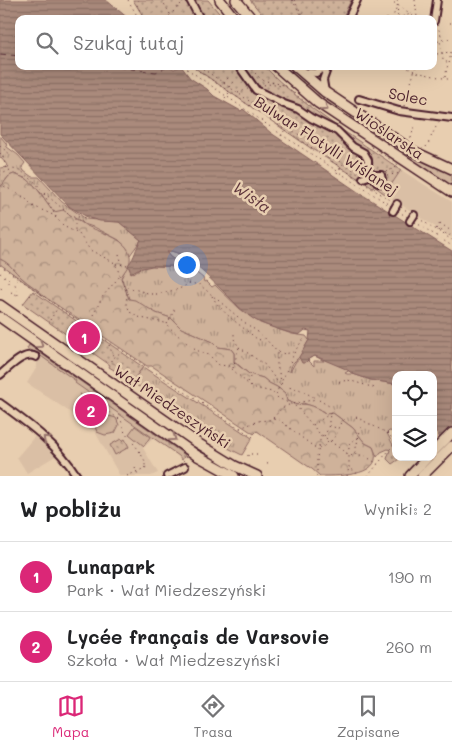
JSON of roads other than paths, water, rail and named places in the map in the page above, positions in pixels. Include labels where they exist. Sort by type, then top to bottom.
[{"type":"main road","points":[[220,0],[232,15]]},
{"type":"main road","points":[[236,0],[249,15]]},
{"type":"main road","name":"Wioślarska","points":[[281,70],[311,97],[452,192]]},
{"type":"main road","points":[[299,70],[325,92]]},
{"type":"main road","name":"Wioślarska","points":[[325,92],[413,151],[452,169]]},
{"type":"main road","name":"Wał Miedzeszyński","points":[[0,305],[196,442],[235,474]]},
{"type":"main road","name":"Wał Miedzeszyński","points":[[0,317],[196,455],[235,474],[257,476]]},
{"type":"main road","points":[[437,448],[452,433]]},
{"type":"main road","points":[[422,476],[452,446]]},
{"type":"main road","points":[[410,476],[424,461]]},
{"type":"street","points":[[190,0],[198,15]]},
{"type":"street","points":[[350,15],[357,0]]},
{"type":"street","points":[[437,0],[437,24]]},
{"type":"street","points":[[241,70],[252,87],[330,127],[343,136],[353,147],[361,151],[366,156],[368,169],[375,175],[363,178]]},
{"type":"street","points":[[302,70],[316,73],[321,70]]},
{"type":"street","points":[[325,92],[323,80],[326,70]]},
{"type":"street","name":"Solec","points":[[359,99],[399,111],[452,118]]},
{"type":"street","points":[[0,375],[26,355],[32,354],[36,357]]},
{"type":"street","points":[[0,403],[40,433],[61,452],[77,476]]},
{"type":"street","points":[[169,476],[184,464]]},
{"type":"water","name":"Wisła","points":[[0,0],[106,0],[124,15],[15,15],[15,70],[184,70],[190,78],[214,96],[241,111],[243,109],[271,133],[358,192],[452,251],[452,449],[445,447],[437,433],[437,371],[392,371],[392,383],[371,380],[353,374],[346,369],[315,356],[302,363],[299,357],[309,340],[310,331],[305,330],[299,335],[256,321],[198,268],[177,253],[168,251],[167,253],[180,263],[181,267],[152,266],[138,269],[131,273],[128,265],[133,259],[141,240],[119,222],[100,221],[89,218],[70,207],[0,134]]},
{"type":"place","name":"Lunapark","points":[[84,337]]},
{"type":"place","name":"Lycée français de Varsovie","points":[[91,410]]}]
